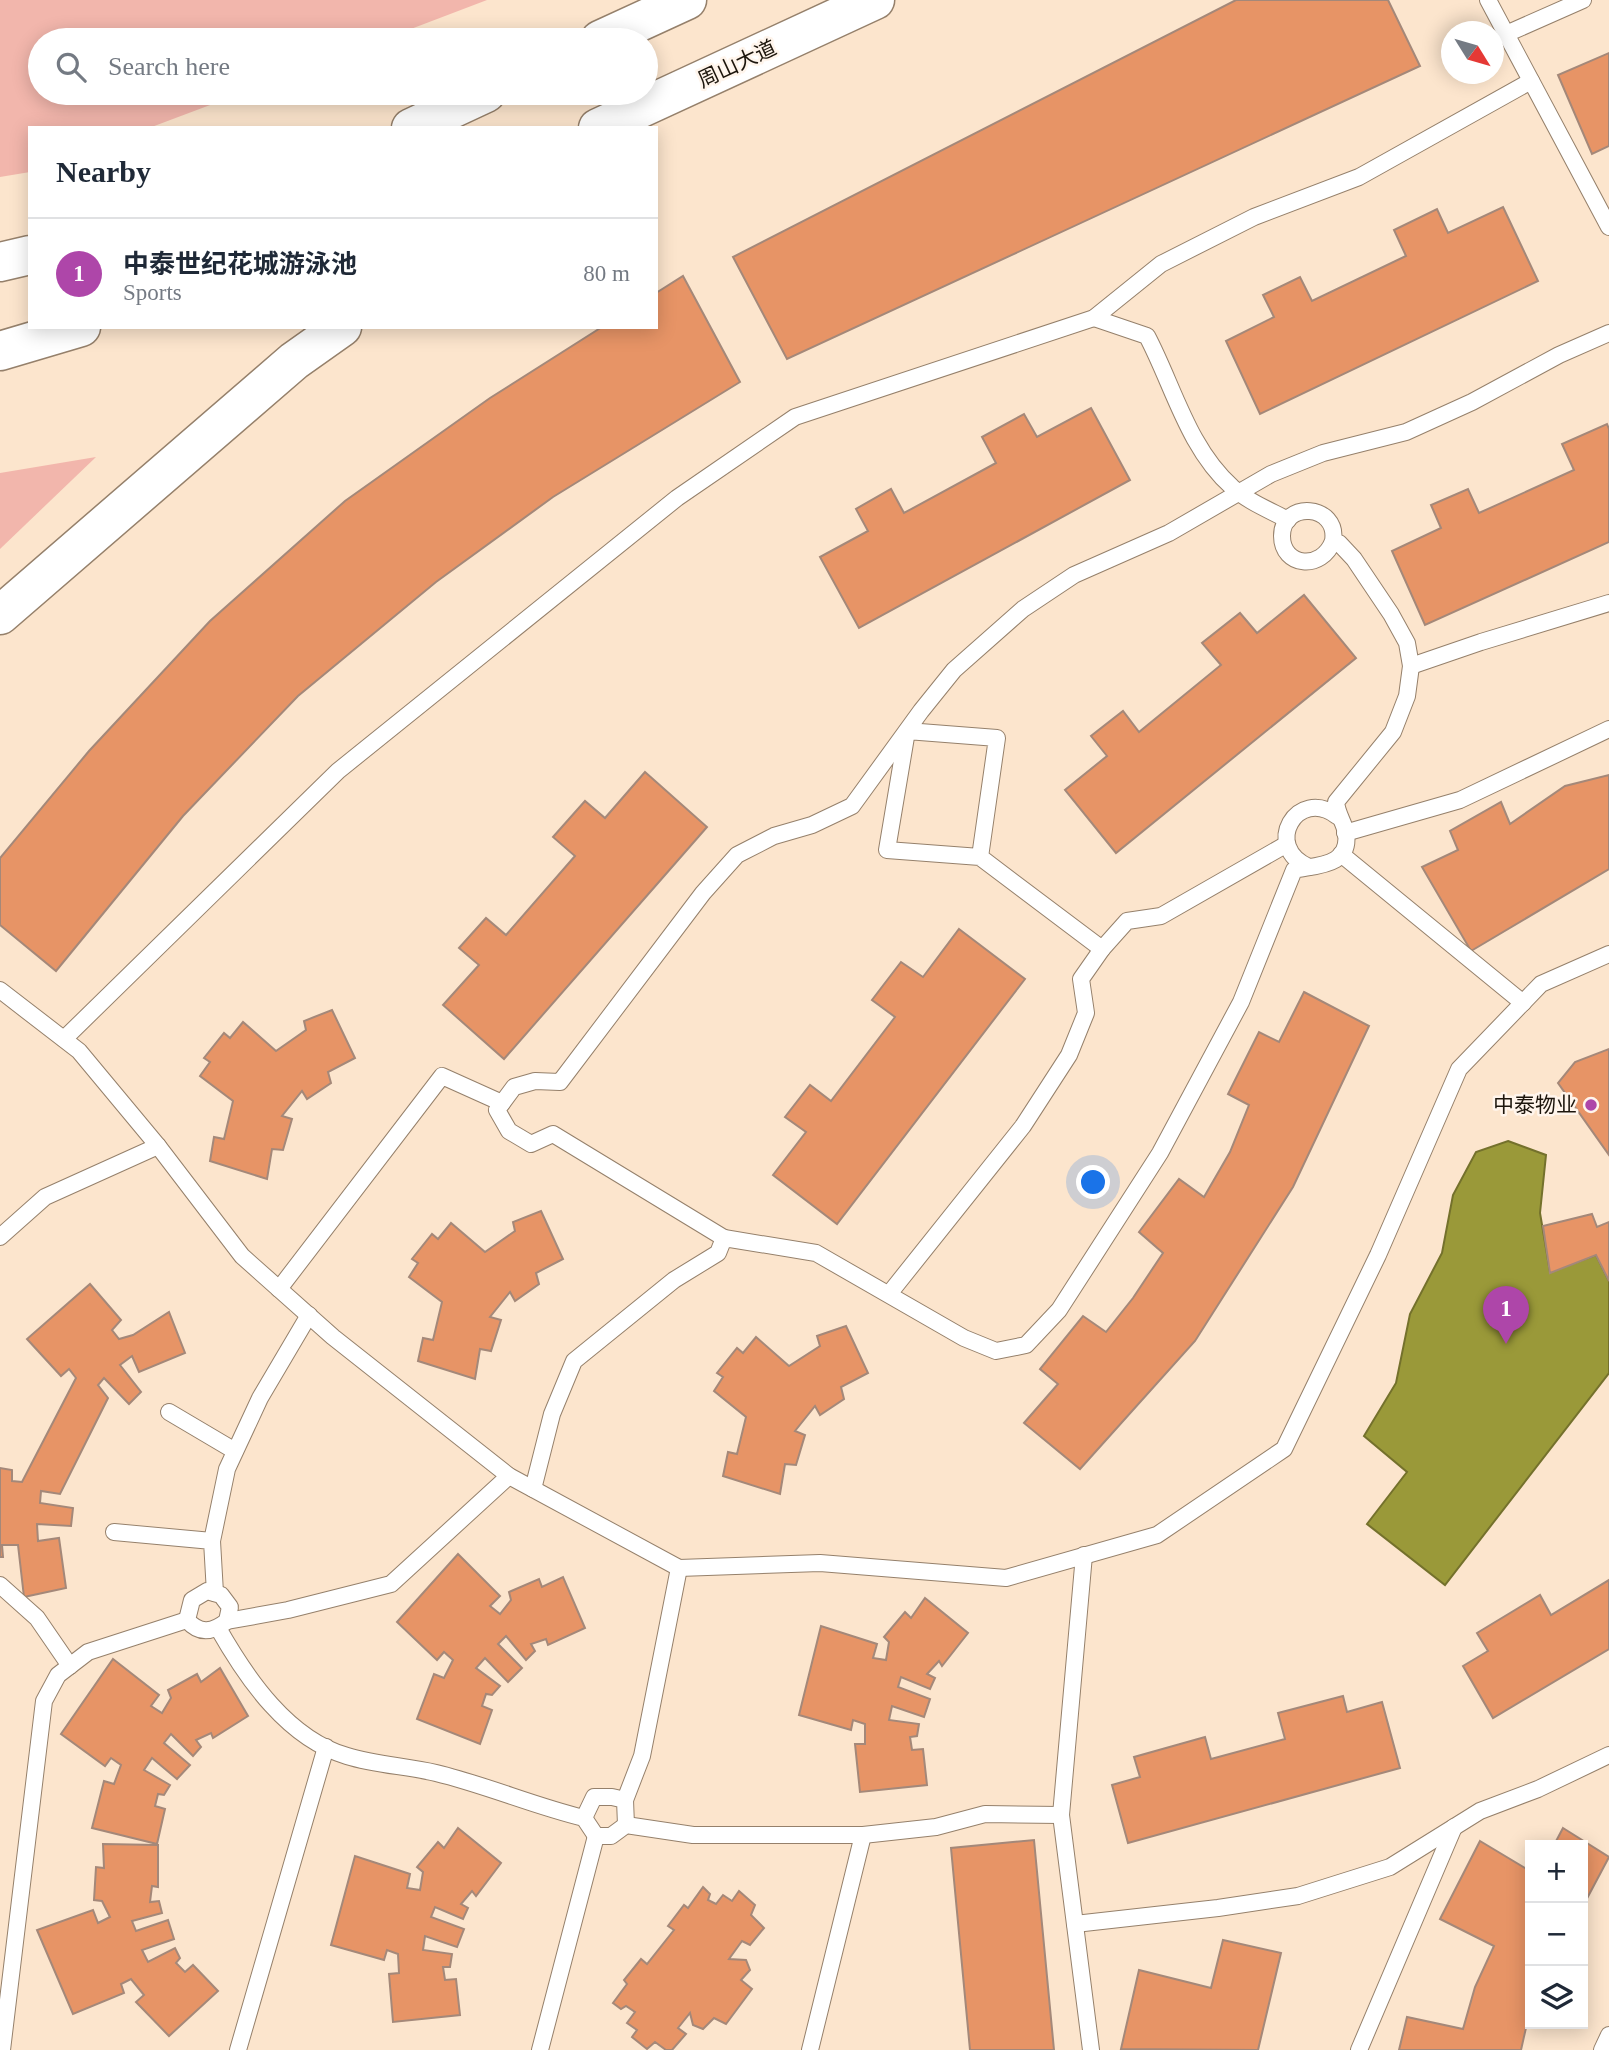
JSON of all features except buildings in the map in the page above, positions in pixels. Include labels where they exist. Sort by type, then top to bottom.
[{"type":"main road","points":[[626,28],[687,0]]},
{"type":"main road","name":"周山大道","points":[[658,100],[875,0]]},
{"type":"main road","points":[[658,103],[671,94]]},
{"type":"main road","points":[[415,126],[460,105]]},
{"type":"main road","name":"周山大道","points":[[602,126],[647,105]]},
{"type":"main road","points":[[627,126],[656,105]]},
{"type":"main road","points":[[0,262],[28,255]]},
{"type":"main road","points":[[0,351],[74,329]]},
{"type":"main road","points":[[0,615],[294,361],[339,329]]},
{"type":"lane","points":[[1488,0],[1531,81],[1604,206],[1609,227]]},
{"type":"lane","points":[[1506,34],[1583,0]]},
{"type":"lane","points":[[64,1039],[338,771],[677,498],[795,417],[1094,318],[1161,264],[1254,217],[1359,177],[1531,81]]},
{"type":"lane","points":[[1094,318],[1147,336],[1199,445],[1216,471],[1240,493],[1288,520]]},
{"type":"lane","points":[[1332,809],[1310,808],[1294,818],[1287,831],[1295,859],[1241,1002],[1160,1153],[1059,1310],[1026,1345],[996,1351],[964,1338],[816,1253],[724,1238],[553,1134],[531,1144],[509,1132],[497,1110],[514,1087],[535,1081],[560,1082],[703,893],[737,855],[774,836],[812,825],[852,806],[954,670],[1023,609],[1074,575],[1169,533],[1271,474],[1323,453],[1406,432],[1472,402],[1559,355],[1609,333]]},
{"type":"lane","points":[[1313,510],[1319,512],[1332,525],[1333,541],[1322,558],[1300,561],[1287,551],[1282,533],[1288,520],[1300,511],[1313,510]]},
{"type":"lane","points":[[1332,809],[1393,732],[1407,696],[1411,666],[1407,643],[1391,614],[1354,559],[1339,543],[1333,541]]},
{"type":"lane","points":[[1411,666],[1609,603]]},
{"type":"lane","points":[[1345,833],[1460,800],[1609,729]]},
{"type":"lane","points":[[907,731],[997,738],[980,857]]},
{"type":"lane","points":[[907,731],[887,850],[980,857],[1102,949]]},
{"type":"lane","points":[[889,1294],[1023,1126],[1069,1055],[1086,1013],[1081,979],[1102,949],[1127,921],[1161,916],[1295,859],[1322,867],[1329,864],[1341,854],[1346,840],[1343,824],[1332,809]]},
{"type":"lane","points":[[1341,854],[1523,1003]]},
{"type":"lane","points":[[0,990],[79,1051],[158,1146],[242,1256],[309,1315],[509,1476],[679,1568],[820,1563],[1006,1578],[1157,1535],[1284,1449],[1378,1255],[1459,1069],[1541,984],[1609,954]]},
{"type":"lane","points":[[279,1289],[442,1076],[502,1103]]},
{"type":"lane","points":[[0,1237],[45,1197],[158,1146]]},
{"type":"lane","points":[[533,1489],[552,1414],[574,1361],[674,1280],[719,1254],[724,1238]]},
{"type":"lane","points":[[215,1593],[212,1541],[227,1469],[260,1398],[309,1315]]},
{"type":"lane","points":[[169,1412],[235,1451]]},
{"type":"lane","points":[[187,1620],[194,1628],[205,1632],[223,1625],[391,1584],[509,1476]]},
{"type":"lane","points":[[114,1532],[212,1541]]},
{"type":"lane","points":[[1084,1556],[1061,1815],[1091,2050]]},
{"type":"lane","points":[[626,1825],[625,1800],[642,1756],[679,1568]]},
{"type":"lane","points":[[0,1585],[37,1618],[70,1666]]},
{"type":"lane","points":[[187,1620],[192,1600],[207,1591],[221,1595],[230,1607],[223,1625],[238,1663],[272,1706],[308,1738],[326,1747],[346,1756],[437,1774],[584,1818],[596,1836],[540,2050]]},
{"type":"lane","points":[[2,2050],[42,1712],[50,1688],[58,1675],[88,1651],[187,1620]]},
{"type":"lane","points":[[238,2050],[326,1747]]},
{"type":"lane","points":[[1075,1924],[1298,1896],[1390,1867],[1480,1811],[1538,1789],[1609,1755]]},
{"type":"lane","points":[[584,1818],[594,1797],[625,1800]]},
{"type":"lane","points":[[596,1836],[611,1836],[626,1825],[693,1835],[863,1835],[936,1827],[985,1814],[1061,1815]]},
{"type":"lane","points":[[1359,2050],[1454,1827]]},
{"type":"lane","points":[[810,2050],[863,1835]]},
{"type":"lane","points":[[1602,2050],[1609,2035]]},
{"type":"shaded area","points":[[0,0],[487,0],[414,28],[28,28],[28,105],[210,105],[154,126],[28,126],[28,172],[0,177]]},
{"type":"shaded area","points":[[96,457],[0,549],[0,473]]},
{"type":"shaded area","points":[[1508,1141],[1546,1155],[1540,1213],[1550,1272],[1596,1255],[1609,1281],[1609,1373],[1445,1585],[1367,1524],[1407,1472],[1364,1436],[1396,1383],[1410,1314],[1442,1253],[1453,1195],[1476,1152]]},
{"type":"place","name":"中泰物业","points":[[1591,1105]]},
{"type":"place","name":"中泰世纪花城游泳池","points":[[1506,1344]]}]
